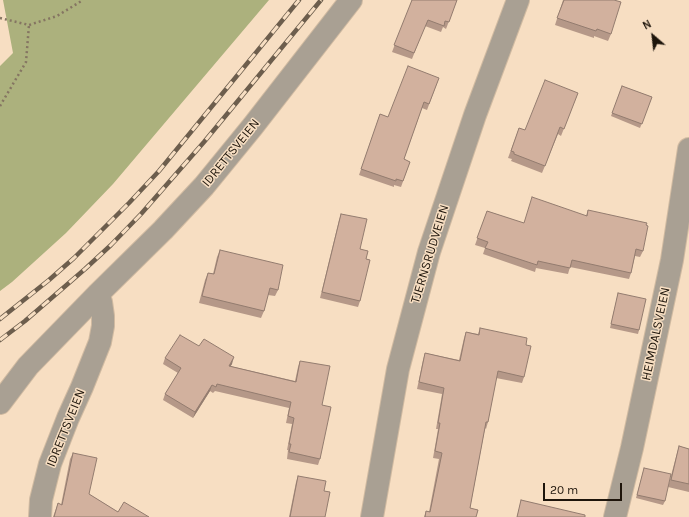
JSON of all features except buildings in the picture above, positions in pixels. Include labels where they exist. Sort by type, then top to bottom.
[{"type":"street","name":"IDRETTSVEIEN","points":[[0,403],[28,366],[163,230],[204,186],[253,126],[351,0]]},
{"type":"street","name":"TJERNSRUDVEIEN","points":[[372,517],[398,369],[429,252],[475,115],[518,0]]},
{"type":"street","name":"HEIMDALSVEIEN","points":[[615,517],[632,448],[672,260],[689,149]]},
{"type":"street","name":"IDRETTSVEIEN","points":[[40,517],[41,500],[50,464],[100,342],[104,316],[98,294]]},
{"type":"path","points":[[0,18],[29,25],[56,16],[83,0]]},
{"type":"path","points":[[0,106],[26,62],[29,25]]},
{"type":"green space","points":[[3,0],[269,0],[113,184],[66,233],[0,291],[0,66],[13,53]]},
{"type":"railway","points":[[0,319],[74,258],[159,171],[299,0]]},
{"type":"railway","points":[[0,340],[25,321],[85,269],[141,214],[204,142],[321,0]]}]
